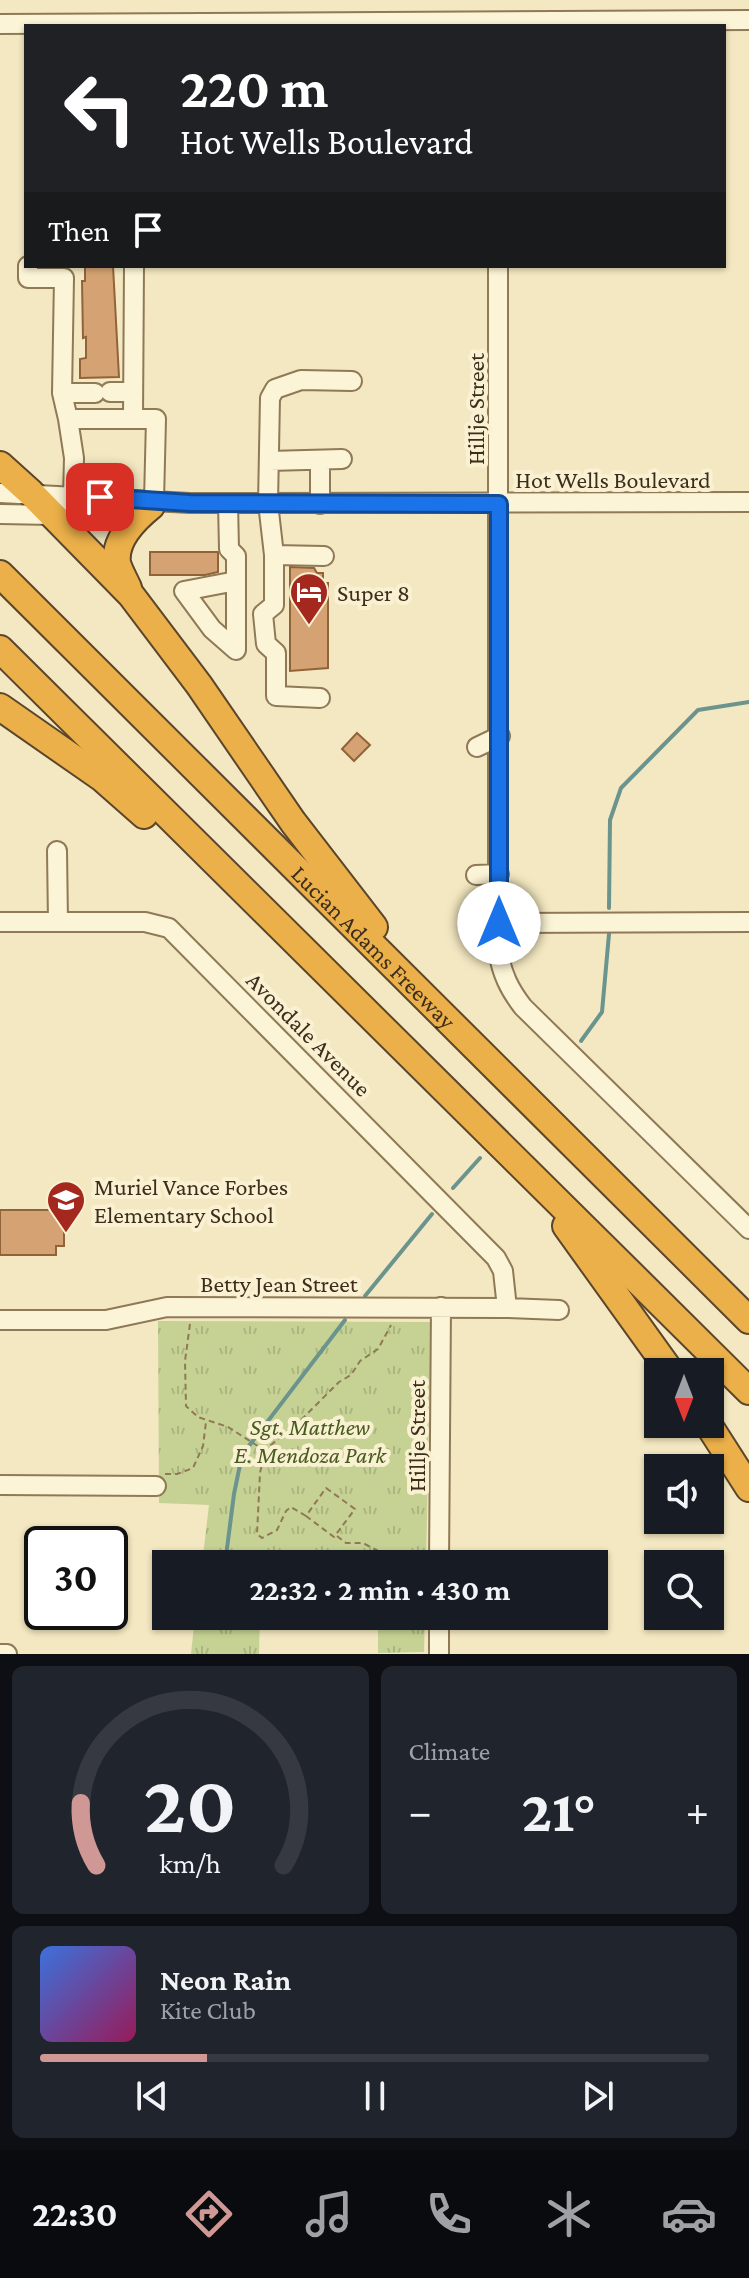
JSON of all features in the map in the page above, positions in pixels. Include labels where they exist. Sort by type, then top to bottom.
[{"type":"highway","points":[[0,465],[131,595],[199,685],[293,822],[454,1026]]},
{"type":"highway","points":[[131,595],[117,563],[119,546],[152,503]]},
{"type":"highway","name":"Lucian Adams Freeway","points":[[0,574],[749,1320]]},
{"type":"highway","points":[[0,649],[749,1391]]},
{"type":"highway","points":[[0,707],[102,778],[340,986]]},
{"type":"highway","points":[[523,1164],[661,1358]]},
{"type":"highway","points":[[605,1177],[749,1303]]},
{"type":"highway","points":[[717,1438],[749,1488]]},
{"type":"street","points":[[0,24],[496,24],[749,20]]},
{"type":"street","points":[[28,268],[28,278],[64,272],[62,393],[74,458],[73,496]]},
{"type":"street","points":[[133,418],[134,268]]},
{"type":"street","name":"Hillje Street","points":[[498,268],[498,951],[508,989],[523,1007],[749,1229]]},
{"type":"street","points":[[320,698],[276,696],[276,653],[266,644],[263,614],[274,605],[274,555],[268,503],[270,398],[275,389],[301,380],[352,381]]},
{"type":"street","points":[[62,393],[133,392]]},
{"type":"street","points":[[68,419],[156,419],[152,503]]},
{"type":"street","points":[[269,461],[342,459]]},
{"type":"street","points":[[320,460],[320,504]]},
{"type":"street","name":"Hot Wells Boulevard","points":[[0,493],[152,503],[749,502]]},
{"type":"street","name":"Hot Wells Boulevard","points":[[3,514],[52,515],[152,503]]},
{"type":"street","points":[[228,503],[229,549],[236,556],[236,581]]},
{"type":"street","points":[[274,555],[324,556]]},
{"type":"street","points":[[477,747],[500,736]]},
{"type":"street","points":[[57,851],[58,922]]},
{"type":"street","points":[[476,875],[499,874]]},
{"type":"street","name":"Avondale Avenue","points":[[0,922],[145,922],[169,928],[496,1258],[503,1271],[507,1308]]},
{"type":"street","points":[[499,923],[749,922]]},
{"type":"street","name":"Betty Jean Street","points":[[0,1320],[106,1320],[157,1308],[192,1307],[559,1310]]},
{"type":"street","name":"Hillje Street","points":[[439,1550],[441,1307]]},
{"type":"street","points":[[0,1485],[156,1486]]},
{"type":"street","points":[[439,1630],[439,1654]]},
{"type":"street","points":[[0,1654],[7,1654]]},
{"type":"path","points":[[192,1307],[185,1361],[184,1402],[198,1417],[228,1427],[263,1449]]},
{"type":"path","points":[[376,1550],[363,1543],[346,1543],[336,1535],[334,1537],[291,1507],[277,1530],[266,1537],[257,1534],[260,1473],[263,1449],[302,1419],[339,1382],[351,1375],[360,1361],[378,1349],[387,1336],[398,1307]]},
{"type":"path","points":[[156,1486],[156,1474],[177,1474],[193,1468],[203,1446],[206,1421]]},
{"type":"path","points":[[306,1516],[326,1488],[355,1509],[336,1535]]},
{"type":"green space","name":"Sgt. Matthew E. Mendoza Park","points":[[158,1321],[431,1322],[426,1550],[204,1550],[209,1505],[159,1503]]},
{"type":"green space","points":[[194,1630],[260,1630],[259,1654],[191,1654]]},
{"type":"green space","points":[[378,1630],[425,1630],[424,1652],[378,1653]]},
{"type":"building","points":[[85,268],[113,268],[119,377],[80,378],[80,359],[86,358],[82,281],[85,281]]},
{"type":"building","points":[[150,552],[218,552],[218,572],[205,575],[150,575]]},
{"type":"building","name":"Super 8","points":[[290,567],[314,568],[317,573],[323,573],[323,583],[328,583],[328,668],[290,671]]},
{"type":"building","points":[[357,733],[370,745],[354,761],[342,749]]},
{"type":"building","points":[[0,1210],[64,1210],[64,1246],[56,1246],[56,1255],[0,1255]]},
{"type":"waterway","points":[[609,908],[610,820],[621,788],[698,710],[749,702]]},
{"type":"waterway","points":[[581,1041],[602,1012],[609,934]]},
{"type":"waterway","points":[[453,1188],[480,1158]]},
{"type":"waterway","points":[[365,1296],[432,1214]]},
{"type":"waterway","points":[[227,1550],[242,1455],[345,1320]]},
{"type":"place","name":"Super 8","points":[[309,626]]},
{"type":"place","name":"Muriel Vance Forbes Elementary School","points":[[66,1234]]},
{"type":"route","points":[[100,497],[190,503],[499,504],[499,923]]}]
